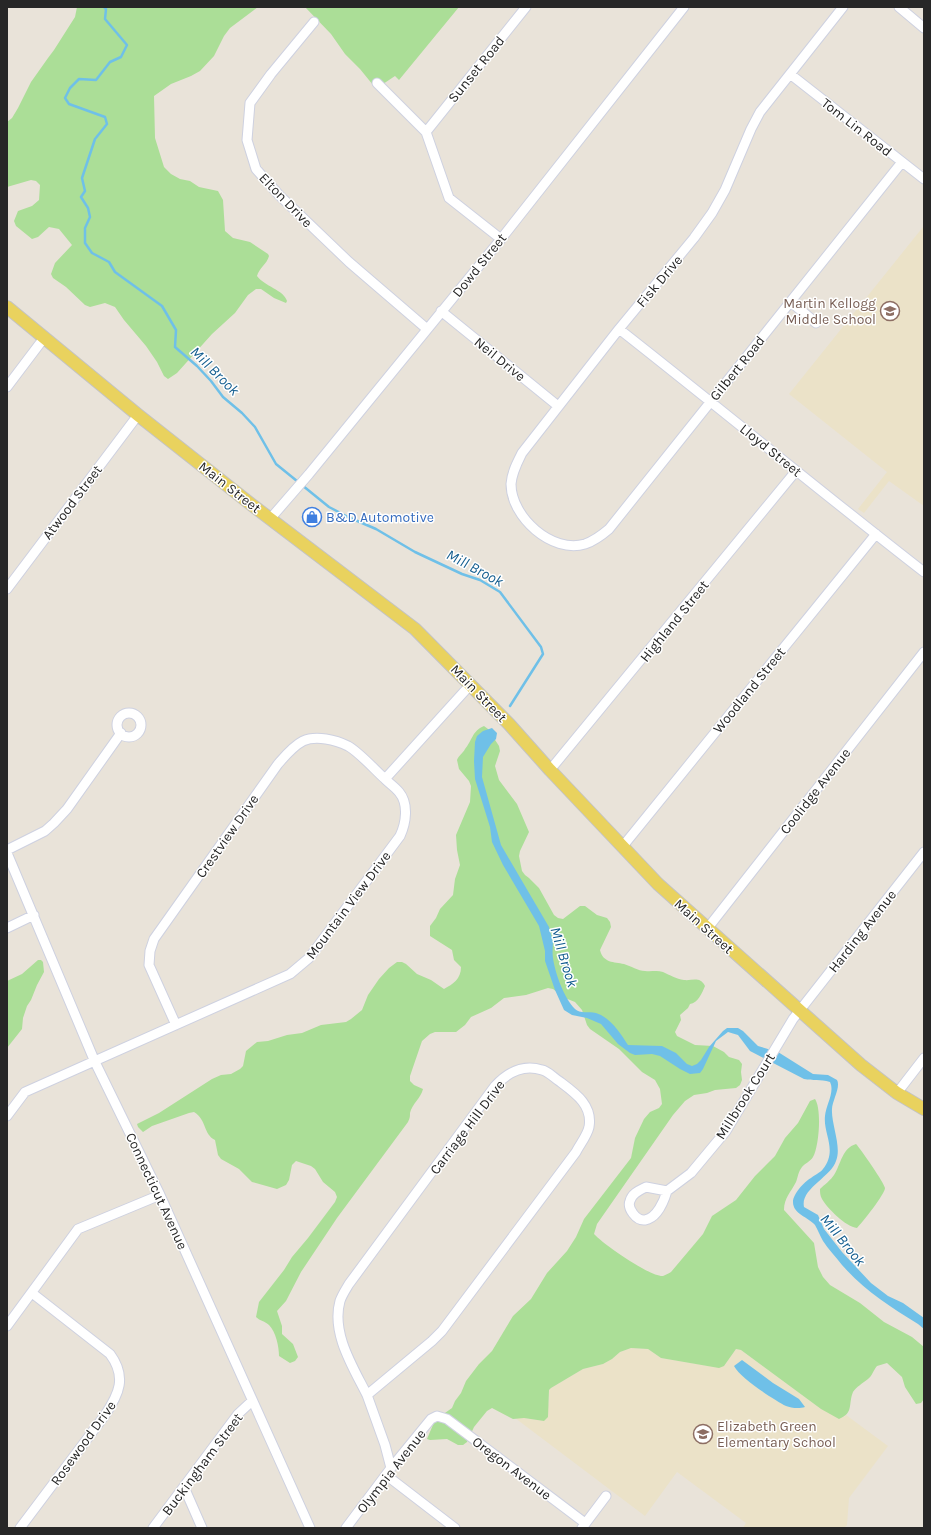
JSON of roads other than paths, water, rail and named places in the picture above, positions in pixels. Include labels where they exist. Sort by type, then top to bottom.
[{"type":"main road","name":"Main Street","points":[[7,307],[138,416],[415,629],[471,684],[658,884],[861,1065],[897,1092],[924,1109]]},
{"type":"street","name":"Sunset Road","points":[[426,132],[526,7]]},
{"type":"street","name":"Dowd Street","points":[[270,519],[309,474],[501,239],[684,7]]},
{"type":"street","name":"Fisk Drive","points":[[556,543],[525,521],[517,508],[511,485],[514,469],[522,453],[619,328],[694,238],[712,213],[726,190],[751,129],[760,112],[843,7]]},
{"type":"street","points":[[899,7],[924,28]]},
{"type":"street","name":"Elton Drive","points":[[314,22],[271,74],[250,103],[247,140],[256,170],[279,195],[349,262],[427,329]]},
{"type":"street","name":"Tom Lin Road","points":[[790,74],[924,179]]},
{"type":"street","points":[[377,83],[426,132],[449,198],[501,239]]},
{"type":"street","name":"Gilbert Road","points":[[556,543],[572,546],[585,544],[609,529],[902,162]]},
{"type":"street","points":[[791,302],[816,323]]},
{"type":"street","name":"Neil Drive","points":[[441,312],[558,406]]},
{"type":"street","name":"Lloyd Street","points":[[619,328],[711,400],[796,471],[924,572]]},
{"type":"street","points":[[7,387],[44,338]]},
{"type":"street","name":"Atwood Street","points":[[7,589],[138,416]]},
{"type":"street","name":"Highland Street","points":[[550,770],[796,471]]},
{"type":"street","name":"Woodland Street","points":[[623,846],[876,534]]},
{"type":"street","name":"Coolidge Avenue","points":[[707,929],[924,652]]},
{"type":"street","points":[[385,779],[471,684]]},
{"type":"street","points":[[7,850],[45,831],[54,823],[67,809],[121,734]]},
{"type":"street","name":"Crestview Drive","points":[[176,1025],[149,965],[150,951],[154,939],[278,764],[290,750],[303,740],[318,738],[336,741],[349,747],[385,779]]},
{"type":"street","name":"Mountain View Drive","points":[[7,1116],[25,1092],[290,974],[309,958],[400,836],[405,826],[405,806],[400,793],[385,779]]},
{"type":"street","name":"Harding Avenue","points":[[799,1010],[924,852]]},
{"type":"street","name":"Connecticut Avenue","points":[[7,853],[95,1062],[160,1195],[310,1528]]},
{"type":"street","points":[[7,928],[34,916]]},
{"type":"street","name":"Millbrook Court","points":[[667,1191],[691,1173],[726,1131],[785,1030],[799,1010]]},
{"type":"street","points":[[897,1092],[924,1058]]},
{"type":"street","name":"Carriage Hill Drive","points":[[367,1395],[432,1342],[442,1331],[576,1152],[586,1136],[589,1127],[585,1104],[579,1096],[542,1070],[528,1069],[516,1071],[505,1076],[495,1086],[349,1284],[340,1302],[338,1316],[339,1330],[353,1367],[367,1395],[385,1445],[389,1472]]},
{"type":"street","points":[[7,1326],[78,1229],[160,1195]]},
{"type":"street","name":"Rosewood Drive","points":[[20,1528],[105,1415],[116,1398],[119,1384],[118,1368],[115,1360],[110,1354],[32,1293]]},
{"type":"street","name":"Buckingham Street","points":[[154,1528],[238,1414],[252,1401]]},
{"type":"street","name":"Olympia Avenue","points":[[346,1528],[431,1419],[437,1416]]},
{"type":"street","name":"Oregon Avenue","points":[[437,1416],[447,1419],[583,1526]]},
{"type":"street","points":[[389,1472],[455,1528]]},
{"type":"street","points":[[184,1487],[202,1528]]},
{"type":"street","points":[[583,1526],[606,1496]]},
{"type":"water","points":[[492,728],[497,733],[496,739],[483,757],[482,777],[501,845],[549,927],[553,942],[553,956],[556,971],[564,992],[571,1004],[577,1011],[596,1013],[606,1018],[615,1026],[628,1045],[662,1046],[676,1053],[687,1064],[692,1066],[701,1060],[709,1047],[723,1031],[727,1028],[738,1028],[758,1046],[778,1052],[813,1074],[828,1075],[837,1080],[838,1086],[832,1106],[832,1115],[838,1155],[833,1167],[807,1194],[804,1201],[804,1207],[818,1215],[824,1229],[842,1252],[871,1283],[888,1296],[903,1303],[924,1318],[924,1329],[878,1298],[860,1283],[827,1247],[815,1225],[795,1210],[793,1199],[799,1188],[823,1169],[829,1155],[830,1149],[825,1116],[831,1094],[830,1082],[804,1079],[750,1051],[738,1035],[728,1032],[716,1041],[700,1073],[690,1074],[660,1056],[652,1054],[635,1055],[630,1053],[618,1044],[601,1024],[587,1018],[572,1015],[564,1010],[545,961],[545,951],[539,926],[503,865],[492,842],[490,827],[475,779],[474,761],[475,742],[477,736],[483,731]]},
{"type":"water","points":[[742,1360],[773,1383],[799,1399],[805,1407],[795,1408],[786,1406],[758,1388],[737,1371],[734,1366]]},
{"type":"waterway","name":"Mill Brook","points":[[104,7],[106,9],[105,19],[127,45],[121,57],[110,62],[96,80],[79,79],[70,88],[65,98],[69,104],[105,117],[107,124],[95,139],[82,178],[85,191],[81,197],[88,208],[90,217],[85,228],[85,243],[92,253],[109,262],[115,272],[162,306],[176,330],[175,347],[197,366],[223,397],[242,413],[255,427],[276,464],[329,507],[376,529],[415,552],[462,574],[480,580],[500,592],[541,647],[543,654],[510,706]]},
{"type":"place","name":"Martin Kellogg Middle School","points":[[890,311]]},
{"type":"place","name":"B&D Automotive","points":[[312,517]]},
{"type":"place","name":"Elizabeth Green Elementary School","points":[[703,1434]]}]
